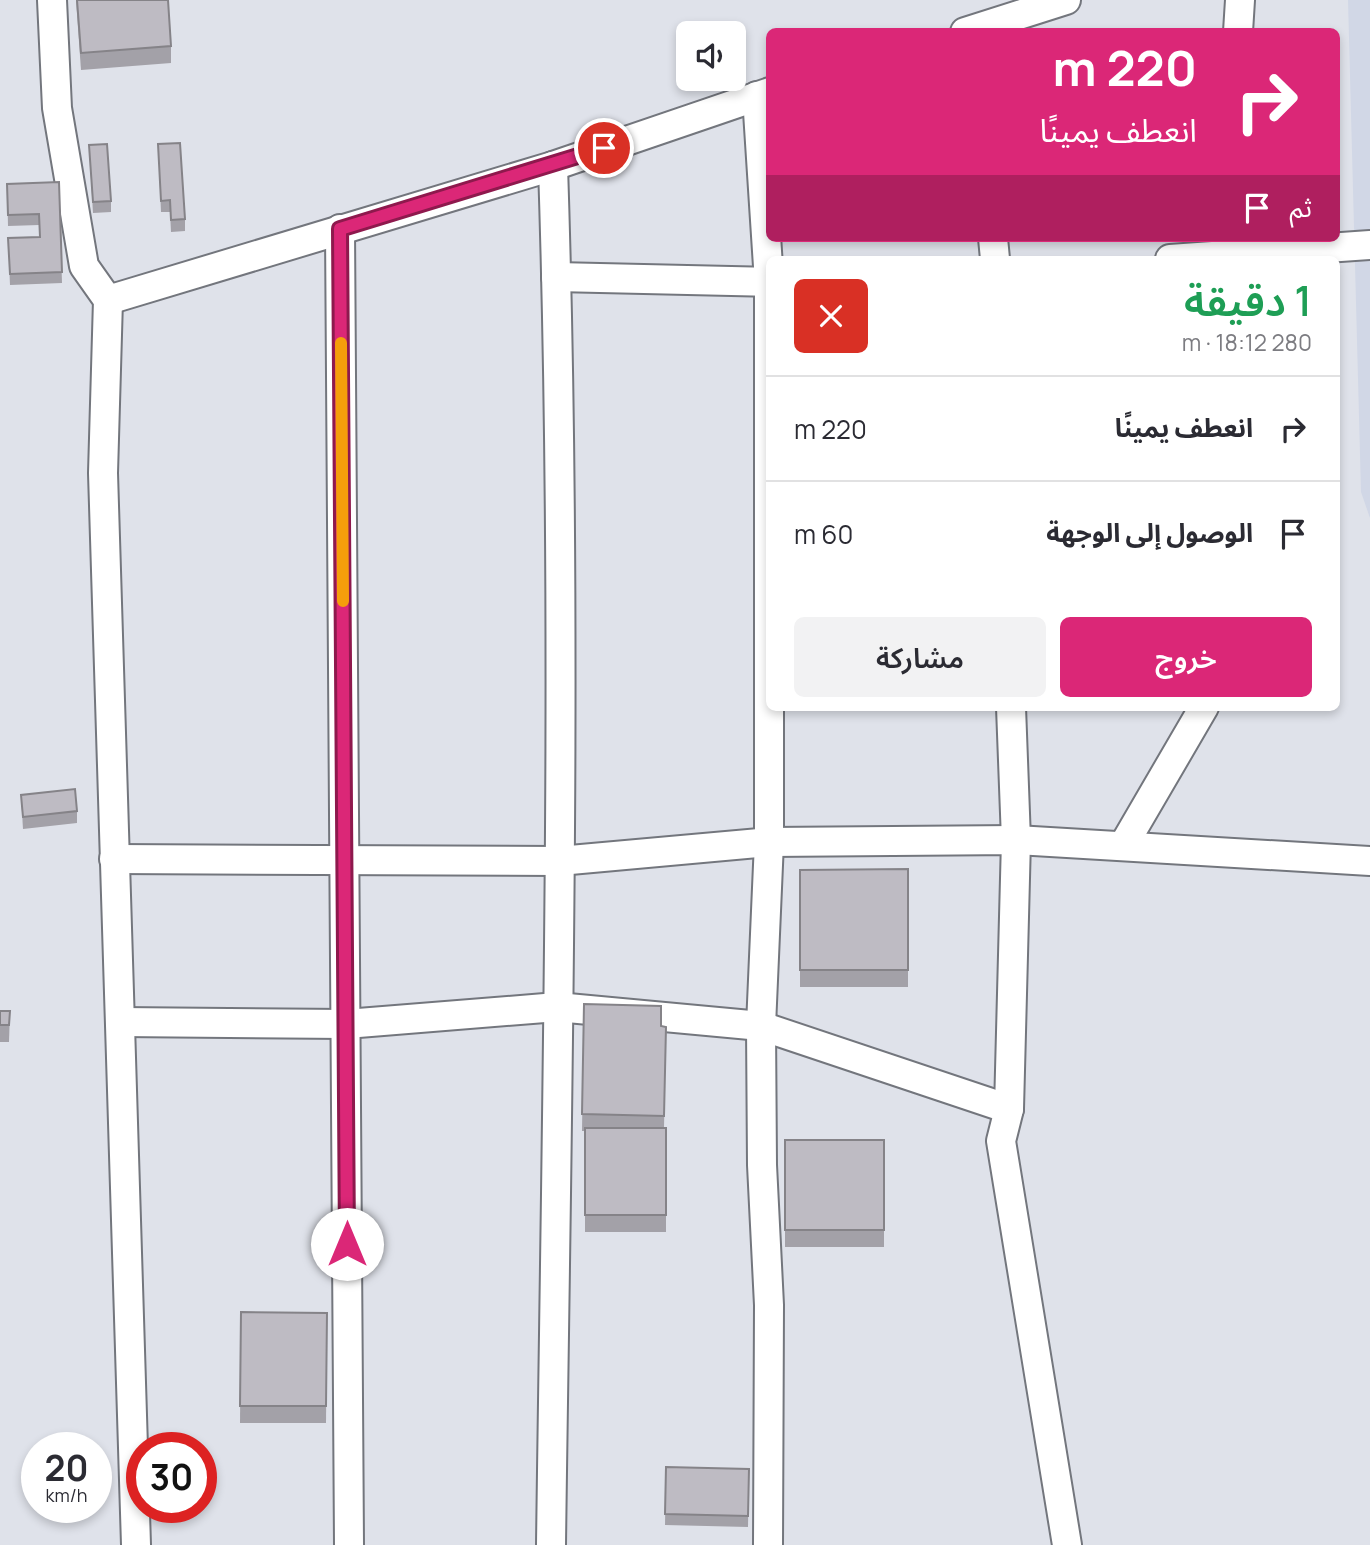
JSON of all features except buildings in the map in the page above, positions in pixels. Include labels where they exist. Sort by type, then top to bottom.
[{"type":"street","points":[[52,0],[57,108],[84,266],[108,300],[103,473],[136,1545]]},
{"type":"street","points":[[980,28],[1066,0]]},
{"type":"street","points":[[1238,28],[1240,0]]},
{"type":"street","points":[[108,300],[553,166],[764,94],[766,157]]},
{"type":"street","points":[[551,1545],[559,861],[553,166]]},
{"type":"street","points":[[340,229],[349,1545]]},
{"type":"street","points":[[1191,256],[1225,251],[1370,245]]},
{"type":"street","points":[[556,277],[766,282]]},
{"type":"street","points":[[768,1545],[769,1305],[762,1165],[761,1026],[769,842],[769,711]]},
{"type":"street","points":[[1012,711],[1016,840],[1009,1109],[1001,1141],[1067,1545]]},
{"type":"street","points":[[1123,846],[1202,711]]},
{"type":"street","points":[[114,859],[559,861],[769,842],[1016,840],[1370,861]]},
{"type":"street","points":[[120,1021],[346,1024],[557,1007],[761,1026],[1009,1109]]},
{"type":"shaded area","points":[[1348,0],[1370,0],[1370,518],[1361,492]]},
{"type":"slow traffic","points":[[341,343],[343,601]]},
{"type":"route","points":[[347,1244],[340,229],[553,166],[604,148]]}]
